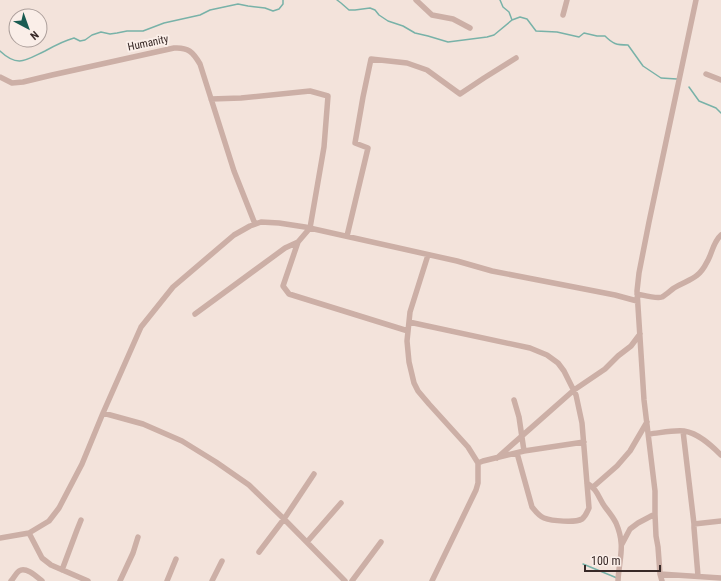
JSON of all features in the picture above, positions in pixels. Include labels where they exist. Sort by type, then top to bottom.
[{"type":"street","points":[[416,0],[432,15],[452,19],[470,28]]},
{"type":"street","points":[[563,15],[567,0]]},
{"type":"street","points":[[662,581],[660,574],[655,514],[655,491],[644,400],[638,301],[639,273],[696,0]]},
{"type":"street","name":"Humanity","points":[[0,77],[12,83],[23,82],[174,48],[189,50],[200,64],[234,171],[254,224]]},
{"type":"street","points":[[346,236],[368,148],[355,143],[363,97],[372,60],[407,63],[426,70],[460,94],[516,58]]},
{"type":"street","points":[[706,74],[721,79]]},
{"type":"street","points":[[211,99],[241,98],[310,91],[328,96],[324,147],[310,228],[298,242],[283,286],[289,294],[408,331]]},
{"type":"street","points":[[0,538],[29,533],[49,521],[59,508],[82,464],[102,413],[141,327],[173,286],[234,235],[254,224],[262,222],[279,223],[310,228],[457,261],[492,271],[638,301]]},
{"type":"street","points":[[638,294],[657,298],[662,297],[676,287],[692,280],[704,268],[714,244],[721,235]]},
{"type":"street","points":[[195,314],[285,248],[298,242]]},
{"type":"street","points":[[428,255],[408,322],[408,355],[414,383],[424,399],[468,447],[478,463],[478,483],[476,490],[432,581]]},
{"type":"street","points":[[408,322],[530,348],[548,355],[558,364],[574,390],[580,410],[589,508],[587,515],[582,519],[563,521],[544,518],[536,513],[532,507],[517,453]]},
{"type":"street","points":[[497,458],[574,390],[605,369],[631,346],[640,334]]},
{"type":"street","points":[[514,400],[519,417],[524,451]]},
{"type":"street","points":[[102,413],[143,424],[182,441],[216,462],[249,485],[345,581]]},
{"type":"street","points":[[593,487],[617,466],[630,450],[646,422]]},
{"type":"street","points":[[649,434],[684,431],[693,434],[708,443],[721,455]]},
{"type":"street","points":[[684,431],[698,576]]},
{"type":"street","points":[[478,463],[524,451],[584,442]]},
{"type":"street","points":[[259,552],[284,519],[314,474]]},
{"type":"street","points":[[587,483],[597,491],[605,507],[616,522],[622,544],[618,581]]},
{"type":"street","points":[[307,542],[341,503]]},
{"type":"street","points":[[622,544],[630,530],[638,523],[655,514]]},
{"type":"street","points":[[62,570],[81,520]]},
{"type":"street","points":[[694,524],[721,521]]},
{"type":"street","points":[[29,533],[42,558],[51,565],[88,581]]},
{"type":"street","points":[[120,581],[133,553],[138,537]]},
{"type":"street","points":[[352,581],[381,542]]},
{"type":"street","points":[[167,581],[176,559]]},
{"type":"street","points":[[212,581],[222,561]]},
{"type":"street","points":[[12,581],[18,572],[23,569],[42,581]]},
{"type":"street","points":[[660,574],[721,578]]},
{"type":"waterway","points":[[0,51],[12,59],[22,61],[74,38],[80,41],[101,32],[110,34],[127,31],[143,31],[164,23],[200,15],[210,10],[238,4],[265,8],[273,11],[279,9],[283,4],[283,0]]},
{"type":"waterway","points":[[337,0],[349,10],[370,8],[375,10],[379,15],[388,21],[403,26],[415,33],[448,42],[494,35],[512,20],[520,17],[527,19],[536,31],[557,32],[579,37],[584,33],[605,36],[615,44],[628,45],[643,66],[661,78],[677,79]]},
{"type":"waterway","points":[[500,0],[503,7],[509,12],[512,20]]},
{"type":"waterway","points":[[689,87],[699,101],[716,108],[721,113]]},
{"type":"waterway","points":[[583,564],[617,578]]}]
